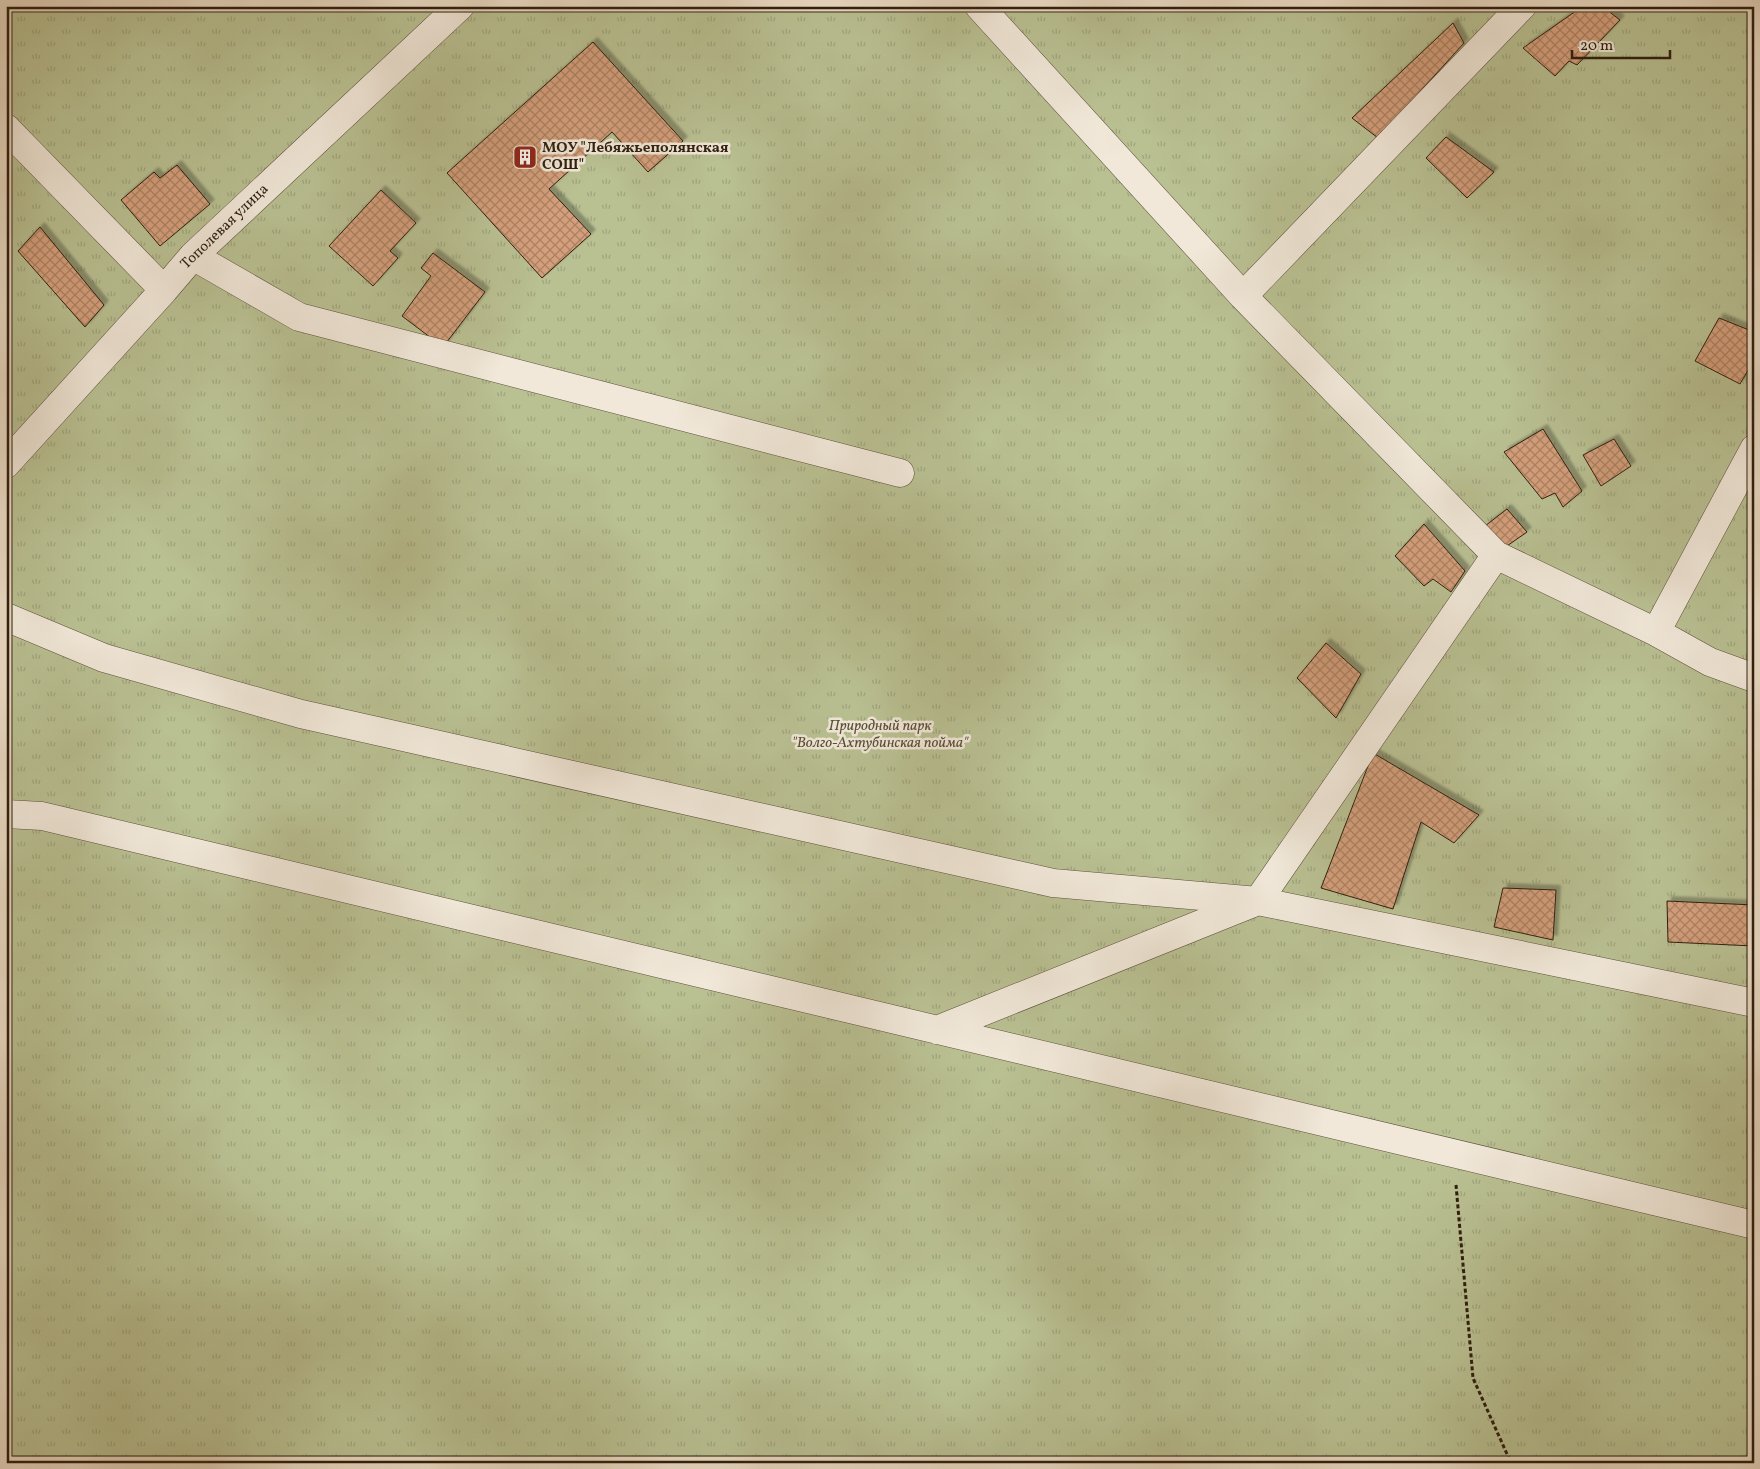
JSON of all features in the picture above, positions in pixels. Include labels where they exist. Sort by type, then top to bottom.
[{"type":"street","name":"Тополевая улица","points":[[6,464],[193,256],[459,6]]},
{"type":"street","points":[[979,6],[1243,296],[1496,555],[1656,632],[1710,662],[1754,678]]},
{"type":"street","points":[[1243,296],[1522,6]]},
{"type":"street","points":[[6,128],[164,290]]},
{"type":"street","points":[[193,256],[299,317],[900,473]]},
{"type":"street","points":[[1656,632],[1754,449]]},
{"type":"street","points":[[937,1030],[1258,901],[1496,555]]},
{"type":"street","points":[[6,617],[104,658],[320,719],[1053,883],[1258,901],[1754,1003]]},
{"type":"street","points":[[6,814],[42,816],[1754,1225]]},
{"type":"path","points":[[1453,1153],[1473,1378],[1511,1463]]},
{"type":"green space","name":"Природный парк \"Волго-Ахтубинская пойма\"","points":[[6,6],[1754,6],[1754,1463],[6,1463]]},
{"type":"building","points":[[1583,6],[1602,6],[1620,20],[1577,65],[1569,61],[1555,76],[1523,48]]},
{"type":"building","points":[[1453,23],[1464,43],[1378,138],[1352,118]]},
{"type":"building","name":"МОУ \"Лебяжьеполянская СОШ\"","points":[[593,42],[683,141],[648,172],[612,132],[549,189],[591,234],[542,278],[447,173]]},
{"type":"building","points":[[1446,137],[1494,172],[1467,198],[1426,158]]},
{"type":"building","points":[[177,165],[210,204],[160,246],[121,200],[154,172],[160,178]]},
{"type":"building","points":[[381,190],[416,223],[390,251],[398,258],[373,286],[329,246]]},
{"type":"building","points":[[40,227],[104,305],[85,327],[18,251]]},
{"type":"building","points":[[433,253],[485,292],[443,347],[402,316],[431,276],[421,268]]},
{"type":"building","points":[[1719,318],[1754,332],[1754,360],[1740,384],[1695,361]]},
{"type":"building","points":[[1543,429],[1582,491],[1563,507],[1555,493],[1542,499],[1504,452]]},
{"type":"building","points":[[1614,439],[1631,466],[1601,486],[1583,455]]},
{"type":"building","points":[[1507,509],[1527,532],[1504,548],[1485,526]]},
{"type":"building","points":[[1424,524],[1465,571],[1451,592],[1433,579],[1424,586],[1395,556]]},
{"type":"building","points":[[1326,643],[1361,674],[1336,718],[1297,678]]},
{"type":"building","points":[[1373,753],[1479,815],[1454,843],[1421,822],[1393,909],[1321,888]]},
{"type":"building","points":[[1503,888],[1556,890],[1553,940],[1494,927]]},
{"type":"building","points":[[1667,901],[1754,905],[1754,946],[1668,942]]},
{"type":"place","name":"МОУ \"Лебяжьеполянская СОШ\"","points":[[525,157]]}]
